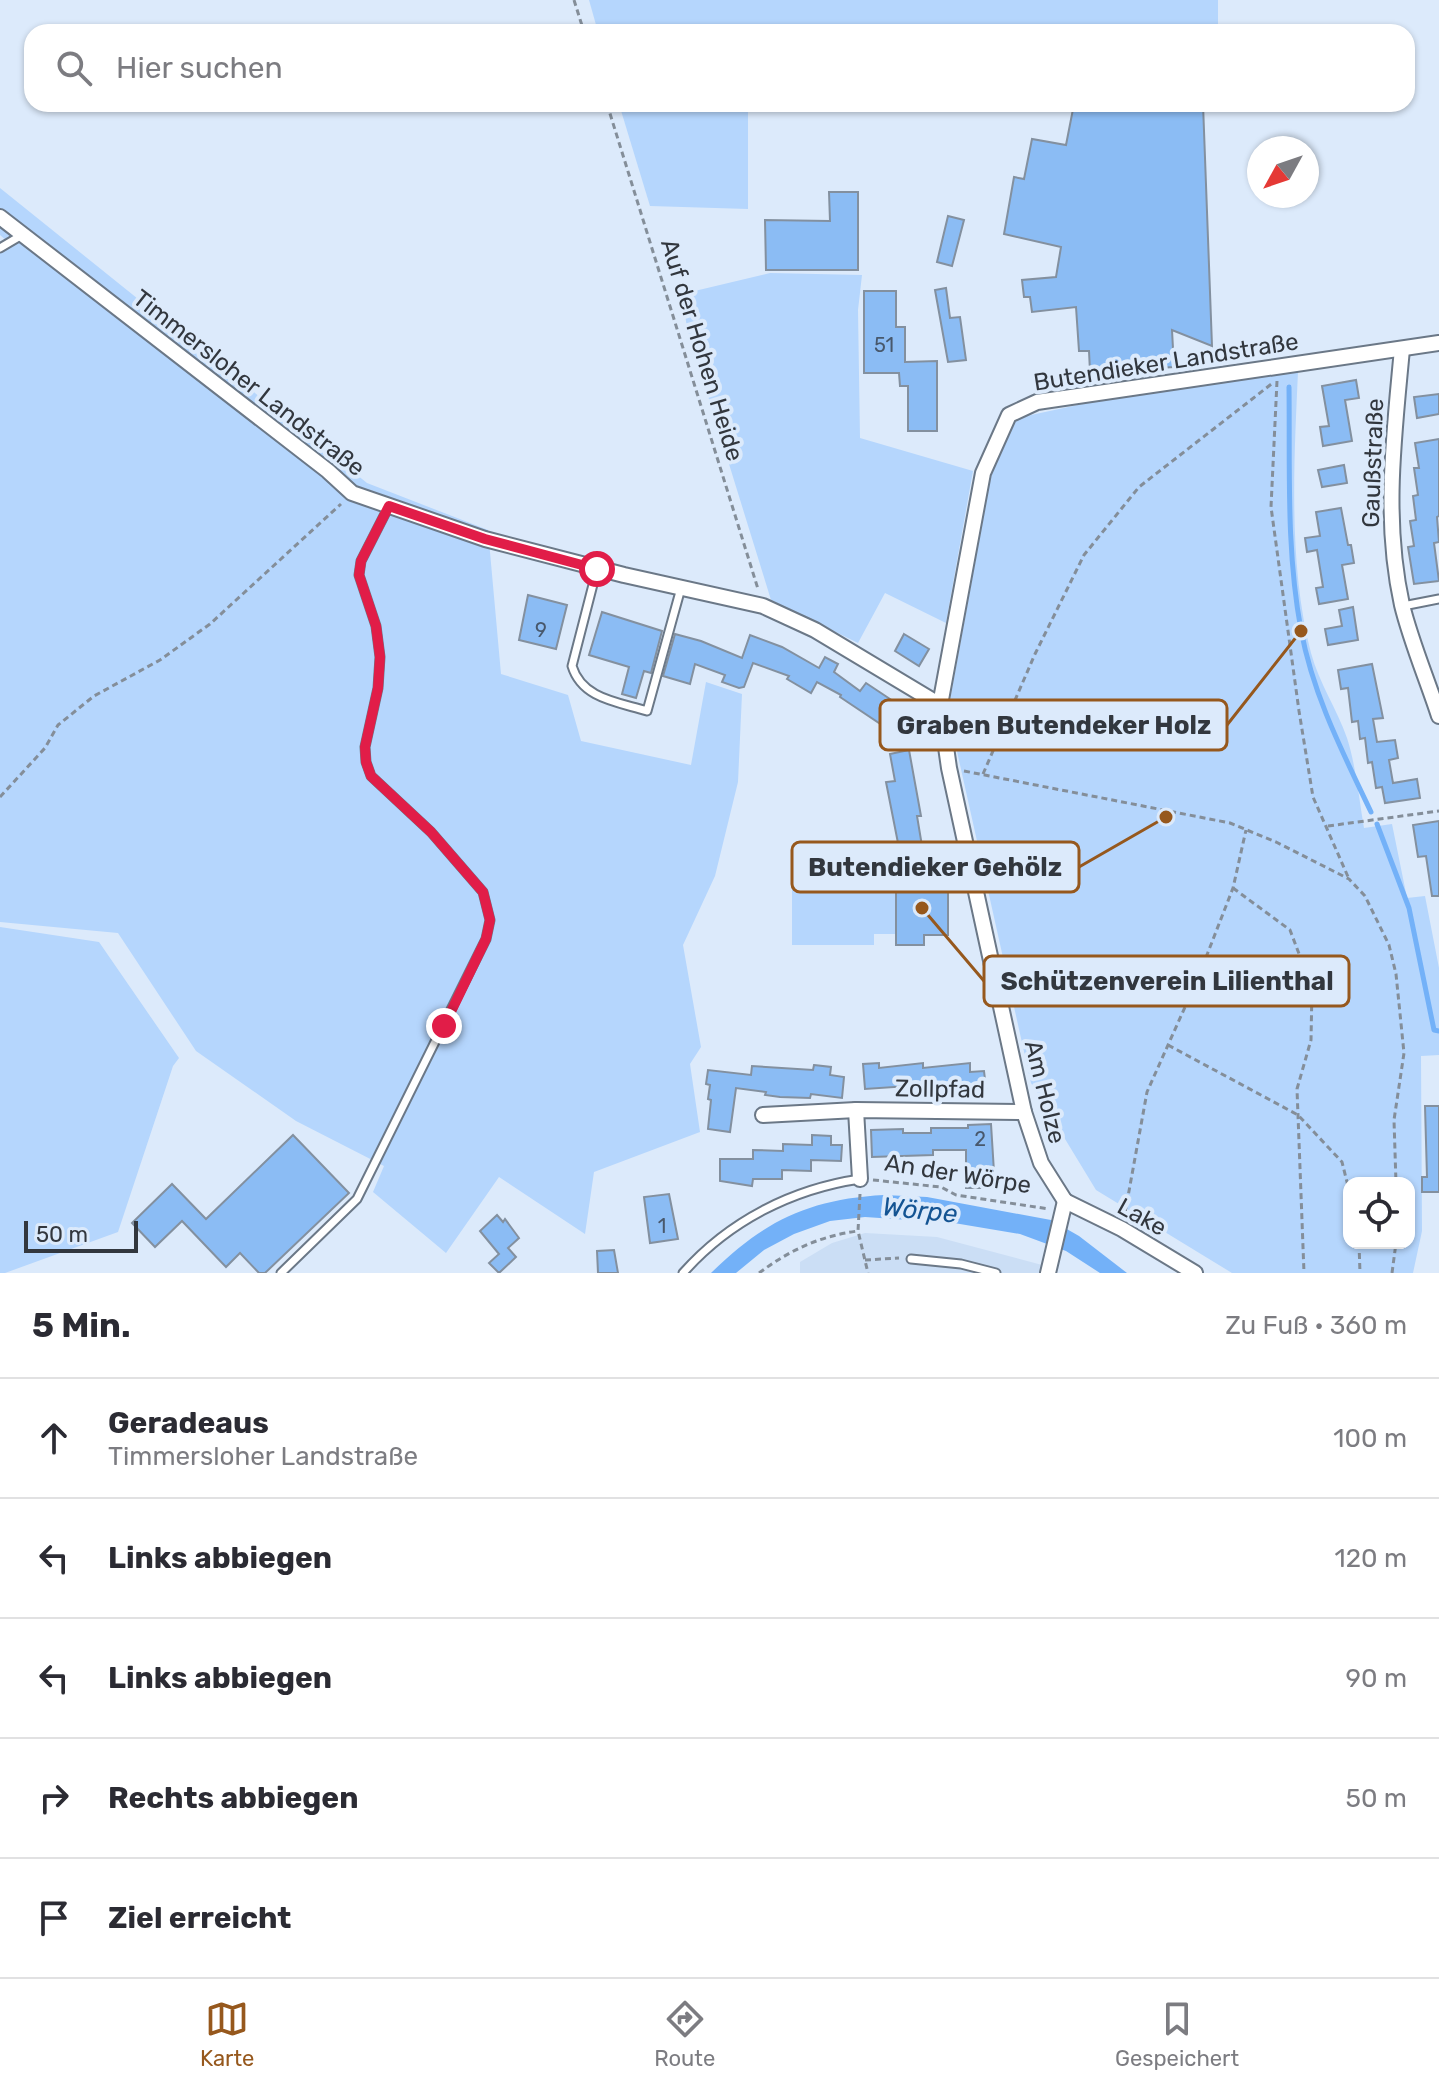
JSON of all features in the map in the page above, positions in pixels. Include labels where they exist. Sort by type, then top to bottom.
[{"type":"street","name":"Timmersloher Landstraße","points":[[0,217],[328,471],[352,493],[485,539],[597,569],[763,606],[815,630],[940,705]]},
{"type":"street","name":"Butendieker Landstraße","points":[[940,705],[983,473],[1009,415],[1037,402],[1089,392],[1439,343]]},
{"type":"street","name":"Gaußstraße","points":[[1402,349],[1390,482],[1393,548],[1403,606],[1439,716]]},
{"type":"street","name":"Am Holze","points":[[940,705],[949,768],[1024,1112],[1041,1163],[1063,1210]]},
{"type":"street","name":"Zollpfad","points":[[763,1115],[856,1110],[1024,1112]]},
{"type":"street","points":[[856,1110],[860,1183]]},
{"type":"street","name":"Lake","points":[[1063,1210],[1122,1229],[1195,1273]]},
{"type":"street","points":[[1048,1273],[1063,1210]]},
{"type":"lane","points":[[0,248],[22,235]]},
{"type":"lane","points":[[281,1273],[357,1199],[486,939],[490,920],[483,892],[431,832],[371,776],[366,762],[365,747],[378,688],[380,657],[376,626],[359,575],[361,561],[389,506]]},
{"type":"lane","points":[[597,569],[572,666],[576,680],[591,693],[647,711],[681,588]]},
{"type":"lane","points":[[1403,606],[1439,599]]},
{"type":"lane","name":"An der Wörpe","points":[[683,1273],[715,1241],[749,1216],[833,1183],[860,1183]]},
{"type":"lane","points":[[911,1259],[961,1264],[996,1273]]},
{"type":"path","points":[[574,0],[582,24]]},
{"type":"path","name":"Auf der Hohen Heide","points":[[609,112],[763,606]]},
{"type":"path","points":[[983,774],[1035,654],[1084,555],[1139,487],[1277,380],[1271,507],[1313,797],[1349,879],[1365,896],[1389,945],[1396,974],[1404,1053],[1394,1120],[1396,1177]]},
{"type":"path","points":[[0,797],[45,748],[58,725],[94,696],[160,660],[210,624],[352,493]]},
{"type":"path","points":[[949,768],[1194,815],[1246,830],[1349,879]]},
{"type":"path","points":[[1326,826],[1439,811]]},
{"type":"path","points":[[1122,1229],[1147,1092],[1198,978],[1233,888],[1246,830]]},
{"type":"path","points":[[1233,888],[1290,930],[1312,988],[1311,1040],[1297,1089],[1304,1273]]},
{"type":"path","points":[[1168,1045],[1298,1115],[1342,1162],[1346,1177]]},
{"type":"path","points":[[860,1183],[858,1231],[868,1273]]},
{"type":"path","name":"An der Wörpe","points":[[860,1183],[941,1187],[956,1195],[1063,1210]]},
{"type":"path","points":[[759,1273],[798,1247],[834,1234],[858,1231]]},
{"type":"path","points":[[1359,1249],[1360,1273]]},
{"type":"path","points":[[1392,1273],[1395,1249]]},
{"type":"path","points":[[865,1260],[911,1259]]},
{"type":"shaded area","points":[[589,0],[1218,0],[1218,24],[596,24]]},
{"type":"shaded area","points":[[621,112],[748,112],[748,209],[650,206]]},
{"type":"shaded area","points":[[0,188],[367,483],[488,530],[501,674],[568,695],[581,741],[691,765],[706,682],[742,694],[738,782],[715,876],[683,945],[701,1047],[690,1064],[700,1132],[594,1172],[585,1234],[499,1177],[446,1253],[373,1192],[384,1166],[296,1121],[196,1051],[118,933],[0,922],[0,253],[13,246],[0,235]]},
{"type":"shaded area","points":[[770,273],[862,275],[858,310],[860,438],[973,471],[946,623],[885,593],[858,643],[771,600],[687,328],[682,294]]},
{"type":"shaded area","points":[[1298,372],[1294,513],[1299,585],[1311,653],[1347,738],[1364,828],[1392,824],[1407,898],[1425,896],[1439,968],[1439,1055],[1421,1056],[1422,1231],[1413,1273],[1232,1273],[1096,1190],[1031,1083],[948,711],[991,476],[1017,418],[1143,391]]},
{"type":"shaded area","points":[[792,882],[896,882],[896,934],[874,934],[874,945],[792,945]]},
{"type":"shaded area","points":[[0,927],[99,942],[179,1058],[173,1066],[118,1232],[5,1273],[0,1273]]},
{"type":"shaded area","points":[[865,1233],[937,1237],[1042,1265],[1040,1273],[800,1273],[800,1262],[832,1243]]},
{"type":"water","name":"Wörpe","points":[[884,1195],[927,1197],[1051,1220],[1079,1236],[1127,1273],[1100,1273],[1066,1251],[1020,1234],[954,1223],[865,1217],[830,1221],[794,1234],[764,1250],[736,1273],[711,1273],[750,1239],[789,1216],[833,1202]]},
{"type":"building","points":[[1072,112],[1203,112],[1212,346],[1172,330],[1174,367],[1090,372],[1089,351],[1079,351],[1076,307],[1032,312],[1030,297],[1024,297],[1022,280],[1056,277],[1061,247],[1004,234],[1014,177],[1024,179],[1032,139],[1066,145]]},
{"type":"building","points":[[829,192],[858,192],[858,270],[766,270],[765,220],[830,221]]},
{"type":"building","points":[[948,216],[964,220],[952,266],[937,262]]},
{"type":"building","points":[[946,288],[950,318],[960,317],[966,360],[948,362],[935,290]]},
{"type":"building","points":[[864,291],[896,291],[896,327],[905,327],[905,362],[937,361],[937,431],[908,431],[908,386],[900,386],[899,373],[864,373]]},
{"type":"building","points":[[1356,380],[1359,398],[1345,400],[1352,441],[1323,446],[1320,427],[1329,426],[1322,386]]},
{"type":"building","points":[[1439,394],[1439,414],[1417,418],[1414,397]]},
{"type":"building","points":[[1439,439],[1439,542],[1434,543],[1439,581],[1414,584],[1408,547],[1414,546],[1410,521],[1416,520],[1413,496],[1418,495],[1414,468],[1419,468],[1415,443]]},
{"type":"building","points":[[1344,465],[1347,483],[1322,487],[1318,470]]},
{"type":"building","points":[[1341,508],[1354,563],[1342,565],[1348,599],[1319,604],[1316,588],[1323,587],[1317,550],[1307,552],[1305,538],[1320,536],[1316,512]]},
{"type":"building","points":[[528,595],[567,605],[556,649],[519,640]]},
{"type":"building","points":[[1353,607],[1358,640],[1328,645],[1325,629],[1342,626],[1339,610]]},
{"type":"building","points":[[602,612],[662,631],[651,673],[644,671],[636,698],[622,694],[629,667],[589,655]]},
{"type":"building","points":[[675,634],[742,658],[750,635],[782,647],[819,668],[825,657],[838,664],[834,672],[860,691],[866,683],[896,703],[882,725],[817,682],[811,693],[787,679],[789,676],[753,663],[744,687],[739,688],[722,682],[725,675],[695,664],[690,684],[663,676]]},
{"type":"building","points":[[904,634],[929,649],[919,666],[895,651]]},
{"type":"building","points":[[1372,664],[1383,718],[1373,719],[1377,742],[1395,740],[1398,758],[1389,760],[1393,783],[1417,779],[1420,798],[1385,803],[1382,787],[1376,788],[1372,762],[1368,763],[1365,738],[1360,739],[1358,721],[1352,722],[1348,688],[1341,689],[1338,670]]},
{"type":"building","points":[[909,750],[921,816],[917,816],[922,846],[926,846],[933,882],[948,881],[948,935],[924,935],[924,945],[896,945],[896,882],[910,882],[905,855],[876,859],[874,847],[898,843],[886,782],[895,781],[890,754]]},
{"type":"building","points":[[1439,821],[1439,896],[1432,896],[1426,856],[1418,857],[1413,825]]},
{"type":"building","points":[[879,1063],[879,1068],[923,1063],[923,1068],[970,1063],[970,1072],[984,1071],[986,1088],[910,1091],[909,1086],[865,1089],[863,1064]]},
{"type":"building","points":[[814,1065],[831,1067],[830,1075],[844,1077],[842,1098],[811,1094],[810,1098],[780,1097],[736,1088],[730,1132],[708,1129],[711,1100],[708,1099],[710,1085],[706,1084],[708,1070],[751,1075],[752,1066],[813,1070]]},
{"type":"building","points":[[1425,1106],[1439,1106],[1439,1192],[1422,1192],[1422,1177],[1427,1177]]},
{"type":"building","points":[[991,1124],[995,1188],[966,1188],[966,1150],[933,1150],[933,1155],[872,1157],[871,1130],[903,1129],[903,1133],[931,1133],[931,1128],[968,1128],[968,1125]]},
{"type":"building","points":[[293,1135],[349,1193],[265,1273],[259,1273],[240,1253],[226,1267],[182,1221],[155,1247],[132,1223],[172,1184],[206,1219]]},
{"type":"building","points":[[812,1135],[831,1136],[831,1145],[842,1145],[841,1161],[811,1160],[811,1171],[782,1170],[782,1179],[753,1179],[752,1186],[720,1181],[720,1159],[753,1159],[753,1150],[783,1151],[783,1144],[812,1145]]},
{"type":"building","points":[[669,1194],[678,1239],[650,1243],[644,1197]]},
{"type":"building","points":[[497,1215],[503,1222],[505,1219],[519,1238],[508,1248],[516,1257],[499,1273],[489,1263],[499,1254],[480,1231]]},
{"type":"building","points":[[614,1250],[618,1273],[598,1273],[597,1251]]},
{"type":"waterway","points":[[1289,387],[1291,539],[1301,630],[1321,701],[1371,812]]},
{"type":"waterway","points":[[1377,824],[1409,908],[1434,1030],[1439,1031]]},
{"type":"place","name":"Graben Butendeker Holz","points":[[1301,631]]},
{"type":"place","name":"Butendieker Gehölz","points":[[1166,817]]},
{"type":"place","name":"Schützenverein Lilienthal","points":[[922,908]]},
{"type":"route","points":[[444,1026],[486,939],[490,920],[483,892],[431,832],[371,776],[365,747],[378,688],[380,657],[376,626],[361,586],[361,561],[389,506],[485,539],[597,569]]}]
